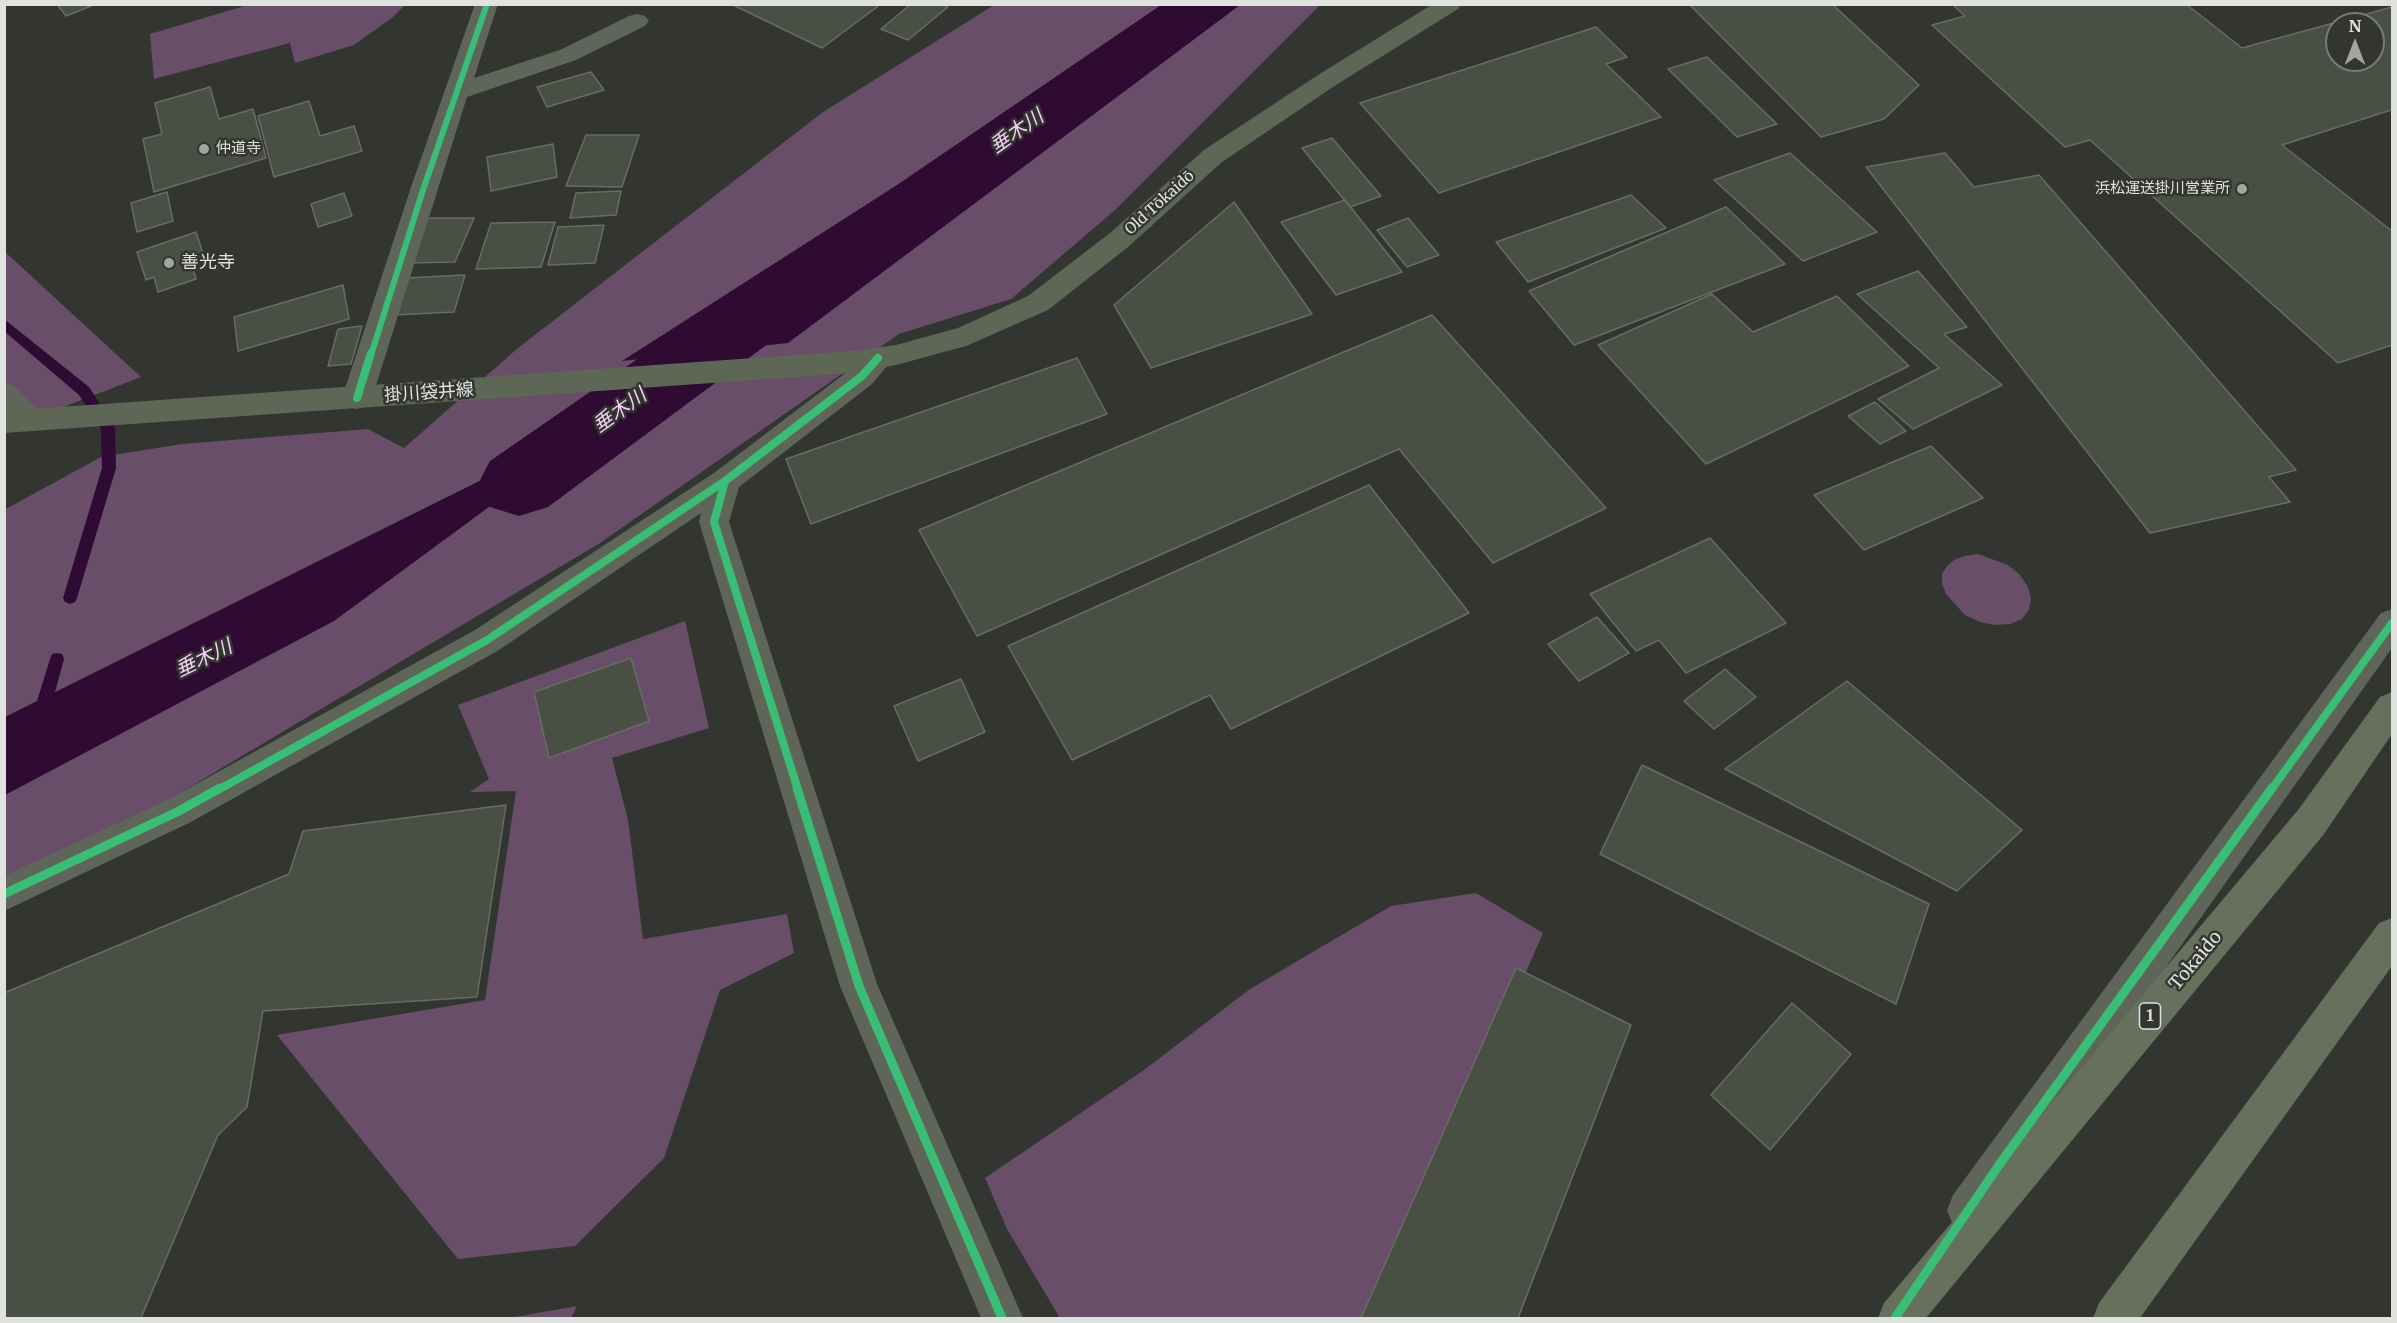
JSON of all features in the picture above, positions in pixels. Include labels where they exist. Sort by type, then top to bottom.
[{"type":"highway","name":"Tokaido","points":[[1897,1318],[2311,822],[2392,707]]},
{"type":"highway","points":[[2114,1318],[2392,936]]},
{"type":"main road","name":"Old Tōkaidō","points":[[866,360],[896,356],[966,336],[1038,303],[1119,240],[1213,156],[1327,80],[1450,4]]},
{"type":"main road","name":"掛川袋井線","points":[[17,421],[476,390],[866,360]]},
{"type":"street","points":[[357,398],[423,190],[486,4]]},
{"type":"street","points":[[456,92],[568,55],[637,21]]},
{"type":"street","points":[[4,894],[179,811],[487,640],[725,481],[862,376],[866,360]]},
{"type":"street","points":[[4,394],[17,421]]},
{"type":"street","points":[[725,481],[714,522],[859,986],[1002,1318]]},
{"type":"street","points":[[1897,1318],[1999,1165],[2392,623]]},
{"type":"shaded area","points":[[251,4],[405,5],[393,17],[354,45],[295,63],[290,43],[154,79],[150,34]]},
{"type":"shaded area","points":[[994,5],[1320,5],[1115,210],[1011,299],[899,334],[600,543],[5,897],[4,510],[101,457],[182,444],[368,429],[404,448],[518,348],[823,112]]},
{"type":"shaded area","points":[[4,251],[141,377],[30,420],[5,393]]},
{"type":"shaded area","points":[[1978,554],[2008,565],[2020,575],[2028,587],[2031,599],[2029,610],[2022,619],[2010,624],[1995,625],[1980,622],[1965,615],[1946,594],[1942,584],[1942,574],[1947,566],[1964,556]]},
{"type":"shaded area","points":[[685,621],[709,728],[612,758],[628,820],[643,939],[787,914],[794,953],[720,990],[664,1158],[575,1246],[458,1259],[277,1035],[485,1000],[516,791],[470,792],[489,779],[458,705]]},
{"type":"shaded area","points":[[1476,893],[1543,933],[1375,1318],[1060,1318],[1007,1229],[985,1178],[1144,1070],[1250,989],[1391,906]]},
{"type":"shaded area","points":[[577,1306],[571,1318],[509,1318]]},
{"type":"water","points":[[1161,5],[1240,5],[788,343],[622,361],[897,185]]},
{"type":"water","points":[[618,412],[334,621],[5,795],[5,717]]},
{"type":"building","points":[[57,4],[96,4],[66,16]]},
{"type":"building","points":[[731,4],[881,4],[822,48]]},
{"type":"building","points":[[911,4],[941,4],[948,7],[908,40],[881,29]]},
{"type":"building","points":[[1689,4],[1832,4],[1919,85],[1884,119],[1821,137]]},
{"type":"building","name":"浜松運送掛川営業所","points":[[1952,4],[2186,4],[2242,48],[2325,25],[2325,72],[2385,72],[2385,12],[2374,12],[2392,7],[2392,111],[2282,145],[2392,231],[2392,345],[2338,363],[2090,140],[2065,147],[1932,25],[1965,16]]},
{"type":"building","points":[[1596,27],[1627,57],[1606,64],[1661,117],[1439,193],[1360,103]]},
{"type":"building","points":[[1707,57],[1777,124],[1737,137],[1668,69]]},
{"type":"building","points":[[591,72],[604,90],[547,107],[537,87]]},
{"type":"building","name":"仲道寺","points":[[210,87],[219,119],[253,109],[266,158],[154,192],[143,139],[162,134],[155,103]]},
{"type":"building","points":[[309,101],[320,136],[354,126],[362,151],[274,177],[258,116]]},
{"type":"building","points":[[586,135],[639,135],[622,187],[566,186]]},
{"type":"building","points":[[1332,138],[1381,196],[1350,207],[1302,148]]},
{"type":"building","points":[[553,144],[557,177],[491,191],[487,157]]},
{"type":"building","points":[[1790,153],[1877,232],[1803,261],[1714,180]]},
{"type":"building","points":[[1945,153],[1974,187],[2039,175],[2296,470],[2269,477],[2290,502],[2150,533],[1866,167]]},
{"type":"building","points":[[621,191],[616,215],[570,218],[576,193]]},
{"type":"building","points":[[167,192],[173,221],[137,232],[131,203]]},
{"type":"building","points":[[344,193],[352,216],[318,227],[311,204]]},
{"type":"building","points":[[1631,195],[1666,228],[1528,282],[1496,242]]},
{"type":"building","points":[[1345,200],[1402,272],[1336,295],[1281,222]]},
{"type":"building","points":[[1234,202],[1312,314],[1151,368],[1114,305]]},
{"type":"building","points":[[1726,207],[1785,264],[1574,345],[1529,291]]},
{"type":"building","points":[[428,218],[474,218],[455,262],[409,263]]},
{"type":"building","points":[[1408,218],[1439,255],[1407,267],[1377,230]]},
{"type":"building","points":[[555,222],[541,267],[476,269],[491,223]]},
{"type":"building","points":[[604,225],[595,263],[548,265],[558,227]]},
{"type":"building","name":"善光寺","points":[[196,232],[205,260],[192,265],[196,279],[158,292],[154,277],[146,280],[137,252]]},
{"type":"building","points":[[1918,271],[1967,327],[1944,334],[2002,385],[1913,429],[1878,399],[1939,368],[1857,294]]},
{"type":"building","points":[[465,275],[454,312],[394,315],[406,278]]},
{"type":"building","points":[[343,285],[349,319],[238,351],[234,317]]},
{"type":"building","points":[[1712,294],[1753,332],[1837,296],[1909,366],[1706,464],[1598,345]]},
{"type":"building","points":[[1432,315],[1606,508],[1493,563],[1399,449],[977,636],[919,530]]},
{"type":"building","points":[[362,326],[351,364],[328,366],[338,329]]},
{"type":"building","points":[[1077,358],[1107,414],[811,524],[786,459]]},
{"type":"building","points":[[1875,402],[1906,431],[1880,444],[1848,416]]},
{"type":"building","points":[[1931,446],[1983,498],[1864,550],[1814,495]]},
{"type":"building","points":[[1369,485],[1469,613],[1231,729],[1210,695],[1072,760],[1008,646]]},
{"type":"building","points":[[1710,538],[1786,623],[1686,673],[1659,640],[1636,651],[1590,594]]},
{"type":"building","points":[[1597,617],[1629,653],[1579,681],[1548,644]]},
{"type":"building","points":[[631,658],[649,721],[549,758],[534,692]]},
{"type":"building","points":[[1725,669],[1756,697],[1714,729],[1684,701]]},
{"type":"building","points":[[961,679],[985,732],[918,761],[894,706]]},
{"type":"building","points":[[1847,681],[2022,830],[1957,891],[1725,769]]},
{"type":"building","points":[[1642,765],[1929,904],[1896,1004],[1600,854]]},
{"type":"building","points":[[506,805],[477,997],[263,1011],[247,1107],[218,1135],[141,1318],[4,1318],[4,993],[289,874],[303,831]]},
{"type":"building","points":[[1516,968],[1631,1025],[1518,1318],[1361,1318]]},
{"type":"building","points":[[1792,1003],[1851,1054],[1770,1150],[1711,1095]]},
{"type":"waterway","name":"垂木川","points":[[519,484],[801,282]]},
{"type":"waterway","points":[[4,323],[84,391],[108,428],[109,468],[70,598]]},
{"type":"waterway","points":[[41,714],[57,659]]},
{"type":"cycle path","points":[[357,398],[423,190],[487,4]]},
{"type":"cycle path","points":[[878,358],[862,376],[725,481],[714,522],[859,986],[1002,1318]]},
{"type":"cycle path","points":[[4,894],[179,811],[487,640],[725,481]]},
{"type":"cycle path","points":[[1895,1318],[1999,1165],[2392,623]]},
{"type":"place","name":"仲道寺","points":[[204,149]]},
{"type":"place","name":"浜松運送掛川営業所","points":[[2242,189]]},
{"type":"place","name":"善光寺","points":[[169,263]]}]
